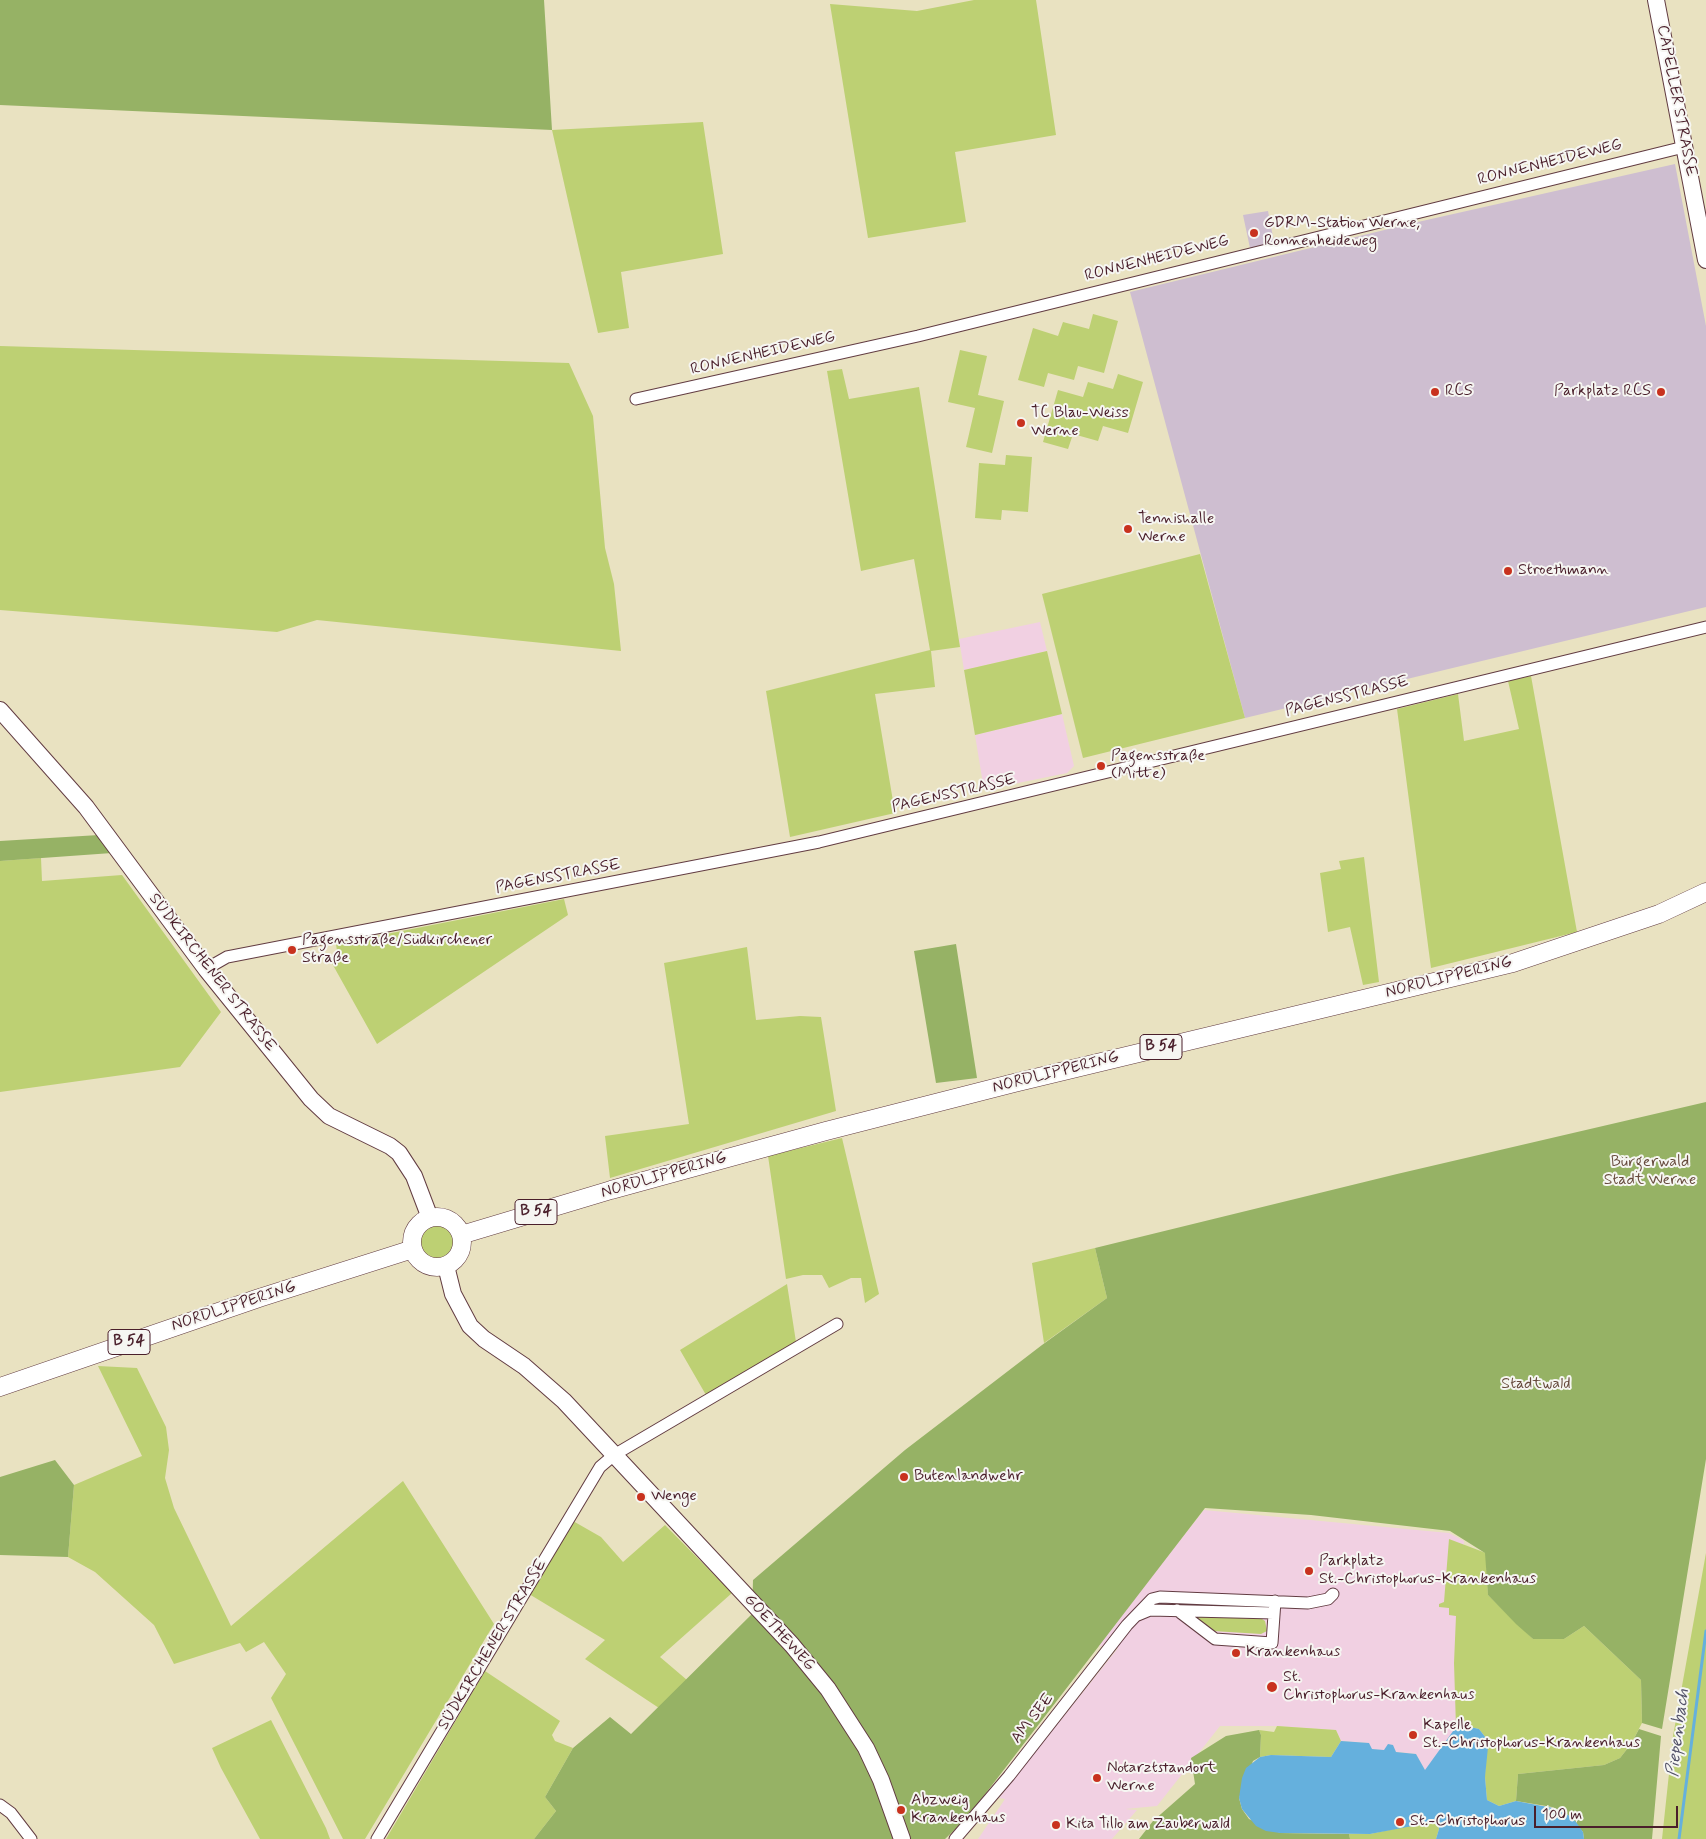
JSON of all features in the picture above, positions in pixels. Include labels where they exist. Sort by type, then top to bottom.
[{"type":"main road","name":"NORDLIPPERING","points":[[461,1235],[611,1190],[826,1131],[1023,1081],[1513,963],[1560,949],[1659,914],[1706,892]]},
{"type":"main road","points":[[430,1218],[447,1219],[454,1224],[461,1235],[462,1247],[459,1255],[446,1266],[438,1268],[422,1263],[413,1249],[413,1234],[423,1222],[430,1218]]},
{"type":"main road","name":"NORDLIPPERING","points":[[0,1387],[259,1298],[413,1249]]},
{"type":"street","name":"CAPELLER STRASSE","points":[[1656,0],[1706,260]]},
{"type":"street","name":"RONNENHEIDEWEG","points":[[636,399],[918,336],[1684,147]]},
{"type":"street","name":"PAGENSSTRASSE","points":[[206,969],[226,957],[819,842],[1706,627]]},
{"type":"street","name":"SÜDKIRCHENER STRASSE","points":[[0,710],[86,807],[206,969],[310,1099],[329,1116],[390,1146],[399,1153],[414,1176],[430,1218]]},
{"type":"street","points":[[446,1266],[453,1294],[470,1326],[484,1339],[524,1366],[551,1389],[614,1456]]},
{"type":"street","name":"SÜDKIRCHENER STRASSE","points":[[376,1839],[600,1467],[614,1456],[838,1324]]},
{"type":"street","name":"GOETHEWEG","points":[[614,1456],[792,1645],[828,1689],[866,1748],[887,1796],[902,1839]]},
{"type":"street","name":"AM SEE","points":[[1135,1618],[1150,1610],[1274,1607],[1318,1602],[1328,1599],[1333,1594]]},
{"type":"street","name":"AM SEE","points":[[955,1839],[1135,1618],[1152,1600],[1160,1597],[1274,1607]]},
{"type":"street","points":[[1177,1610],[1215,1639],[1272,1643],[1274,1607]]},
{"type":"street","points":[[0,1805],[11,1813],[31,1839]]},
{"type":"shaded area","points":[[1675,164],[1706,326],[1706,607],[1245,718],[1130,292],[1409,224]]},
{"type":"shaded area","points":[[1268,211],[1274,242],[1250,248],[1243,215]]},
{"type":"shaded area","points":[[1040,622],[1047,651],[964,670],[959,639]]},
{"type":"shaded area","points":[[1062,714],[1074,766],[1067,773],[984,790],[975,735]]},
{"type":"shaded area","name":"St. Christophorus-Krankenhaus","points":[[1204,1510],[1449,1533],[1464,1541],[1456,1727],[1441,1749],[1425,1771],[1416,1754],[1371,1749],[1368,1743],[1341,1741],[1336,1730],[1277,1726],[1220,1726],[1157,1806],[1125,1809],[1137,1810],[1112,1839],[978,1839],[1005,1799],[999,1798],[1118,1648],[1097,1646]]},
{"type":"green space","points":[[0,0],[544,0],[552,130],[0,105]]},
{"type":"green space","points":[[974,0],[1036,0],[1056,135],[955,152],[966,222],[868,238],[830,4],[917,11]]},
{"type":"green space","points":[[703,122],[723,254],[621,272],[629,328],[598,333],[552,130]]},
{"type":"green space","points":[[1093,314],[1118,321],[1104,373],[1078,366],[1074,380],[1048,373],[1044,387],[1018,380],[1033,328],[1058,336],[1063,322],[1089,329]]},
{"type":"green space","points":[[0,346],[569,363],[593,416],[605,548],[614,584],[621,651],[317,620],[277,632],[0,610]]},
{"type":"green space","points":[[960,350],[987,356],[978,395],[1004,401],[992,453],[966,447],[975,408],[948,402]]},
{"type":"green space","points":[[842,369],[849,399],[919,387],[960,647],[931,651],[935,687],[875,694],[895,813],[790,837],[766,691],[930,650],[914,559],[861,571],[827,371]]},
{"type":"green space","points":[[1118,374],[1143,382],[1128,433],[1103,426],[1098,441],[1073,434],[1068,449],[1043,442],[1058,390],[1083,397],[1088,382],[1113,389]]},
{"type":"green space","points":[[1006,455],[1032,457],[1028,512],[1002,510],[1001,520],[975,518],[979,463],[1005,465]]},
{"type":"green space","points":[[1200,554],[1245,718],[1083,758],[1042,594]]},
{"type":"green space","points":[[1047,651],[1062,714],[975,735],[964,670]]},
{"type":"green space","points":[[1531,676],[1577,932],[1431,968],[1397,709],[1458,694],[1464,741],[1519,729],[1508,681]]},
{"type":"green space","points":[[99,835],[112,853],[0,861],[0,841]]},
{"type":"green space","points":[[1364,857],[1379,982],[1363,985],[1350,927],[1328,932],[1320,873],[1341,869],[1339,861]]},
{"type":"green space","points":[[41,858],[42,881],[122,875],[221,1012],[180,1067],[0,1092],[0,861]]},
{"type":"green space","points":[[564,899],[568,915],[377,1044],[329,958],[338,958],[336,944]]},
{"type":"green space","points":[[956,944],[977,1078],[936,1083],[914,951]]},
{"type":"green space","points":[[747,947],[756,1020],[800,1016],[821,1017],[836,1111],[610,1178],[605,1136],[689,1124],[664,963]]},
{"type":"green space","name":"Stadtwald","points":[[1706,1102],[1706,1459],[1662,1729],[1642,1723],[1641,1680],[1584,1626],[1564,1639],[1533,1639],[1516,1624],[1488,1595],[1485,1553],[1450,1531],[1311,1515],[1205,1508],[966,1819],[945,1839],[534,1839],[556,1811],[545,1797],[573,1748],[610,1717],[631,1734],[752,1614],[753,1580],[905,1450],[1042,1345],[1107,1298],[1095,1248],[1397,1174]]},
{"type":"green space","points":[[842,1138],[879,1294],[865,1303],[861,1278],[851,1278],[829,1288],[822,1275],[803,1275],[786,1279],[768,1156]]},
{"type":"green space","points":[[437,1224],[450,1230],[456,1243],[450,1256],[437,1262],[424,1256],[418,1243],[424,1230]]},
{"type":"green space","points":[[1095,1248],[1107,1298],[1044,1343],[1032,1263]]},
{"type":"green space","points":[[787,1284],[796,1342],[706,1395],[680,1350]]},
{"type":"green space","points":[[98,1366],[137,1368],[166,1427],[169,1450],[165,1478],[174,1508],[231,1626],[403,1481],[494,1624],[365,1839],[343,1839],[271,1698],[286,1674],[264,1642],[246,1652],[240,1643],[174,1664],[154,1625],[95,1572],[68,1557],[74,1485],[142,1456]]},
{"type":"green space","points":[[55,1460],[74,1485],[68,1557],[0,1555],[0,1477]]},
{"type":"green space","points":[[573,1521],[601,1537],[623,1562],[665,1525],[732,1593],[660,1657],[687,1680],[659,1708],[585,1659],[605,1640],[529,1594]]},
{"type":"green space","points":[[1449,1539],[1486,1553],[1488,1595],[1533,1639],[1564,1639],[1584,1626],[1641,1680],[1642,1723],[1631,1744],[1620,1758],[1604,1765],[1518,1774],[1516,1801],[1499,1806],[1487,1800],[1485,1777],[1486,1738],[1479,1729],[1466,1726],[1456,1727],[1454,1663],[1456,1616],[1449,1615],[1449,1608],[1439,1607],[1439,1604],[1444,1602]]},
{"type":"green space","points":[[1706,1553],[1706,1839],[1662,1839],[1673,1736]]},
{"type":"green space","points":[[1195,1616],[1262,1619],[1265,1621],[1267,1631],[1261,1634],[1213,1631]]},
{"type":"green space","points":[[485,1671],[560,1721],[552,1735],[555,1741],[573,1748],[545,1797],[556,1811],[534,1839],[386,1839]]},
{"type":"green space","points":[[271,1720],[330,1839],[260,1839],[221,1768],[212,1748]]},
{"type":"green space","points":[[1277,1726],[1336,1730],[1341,1741],[1331,1757],[1271,1755],[1260,1757],[1261,1735],[1259,1730],[1274,1732]]},
{"type":"green space","points":[[1639,1729],[1661,1736],[1652,1839],[1584,1839],[1583,1832],[1567,1814],[1552,1807],[1516,1801],[1518,1774],[1604,1765],[1620,1758],[1631,1744]]},
{"type":"green space","points":[[1259,1730],[1261,1735],[1260,1757],[1253,1761],[1239,1798],[1242,1809],[1249,1819],[1280,1833],[1349,1834],[1350,1839],[1139,1839],[1153,1821],[1195,1784],[1191,1758],[1226,1736]]},
{"type":"green space","points":[[1426,1822],[1438,1824],[1439,1829],[1436,1839],[1350,1839],[1349,1834],[1370,1834]]},
{"type":"water","points":[[1466,1726],[1479,1729],[1486,1738],[1488,1747],[1485,1777],[1487,1800],[1499,1806],[1516,1801],[1553,1808],[1567,1814],[1576,1822],[1583,1832],[1584,1839],[1436,1839],[1439,1829],[1438,1824],[1434,1822],[1370,1834],[1280,1833],[1266,1831],[1256,1826],[1242,1809],[1239,1798],[1242,1778],[1246,1768],[1260,1757],[1271,1755],[1331,1757],[1341,1741],[1369,1743],[1372,1749],[1384,1750],[1388,1744],[1393,1745],[1396,1752],[1416,1754],[1425,1770],[1456,1727]]},
{"type":"waterway","name":"Piepenbach","points":[[1679,1839],[1706,1631]]},
{"type":"place","name":"GDRM-Station Werne, Ronnenheideweg","points":[[1254,233]]},
{"type":"place","name":"RCS","points":[[1435,392]]},
{"type":"place","name":"Parkplatz RCS","points":[[1661,392]]},
{"type":"place","name":"TC Blau-Weiss Werne","points":[[1021,423]]},
{"type":"place","name":"Tennishalle Werne","points":[[1128,529]]},
{"type":"place","name":"Stroethmann","points":[[1508,571]]},
{"type":"place","name":"Pagensstraße (Mitte)","points":[[1101,766]]},
{"type":"place","name":"Pagensstraße/Südkirchener Straße","points":[[292,950]]},
{"type":"place","name":"Butenlandwehr","points":[[904,1477]]},
{"type":"place","name":"Wenge","points":[[641,1497]]},
{"type":"place","name":"Parkplatz St.-Christophorus-Krankenhaus","points":[[1309,1571]]},
{"type":"place","name":"Krankenhaus","points":[[1236,1653]]},
{"type":"place","name":"St. Christophorus-Krankenhaus","points":[[1272,1687]]},
{"type":"place","name":"Kapelle St.-Christophorus-Krankenhaus","points":[[1413,1735]]},
{"type":"place","name":"Notarztstandort Werne","points":[[1097,1778]]},
{"type":"place","name":"Abzweig Krankenhaus","points":[[901,1810]]},
{"type":"place","name":"St.-Christophorus","points":[[1400,1822]]},
{"type":"place","name":"Kita Tillo am Zauberwald","points":[[1056,1825]]},
{"type":"park label","name":"Bürgerwald Stadt Werne","points":[[1650,1172]]}]
